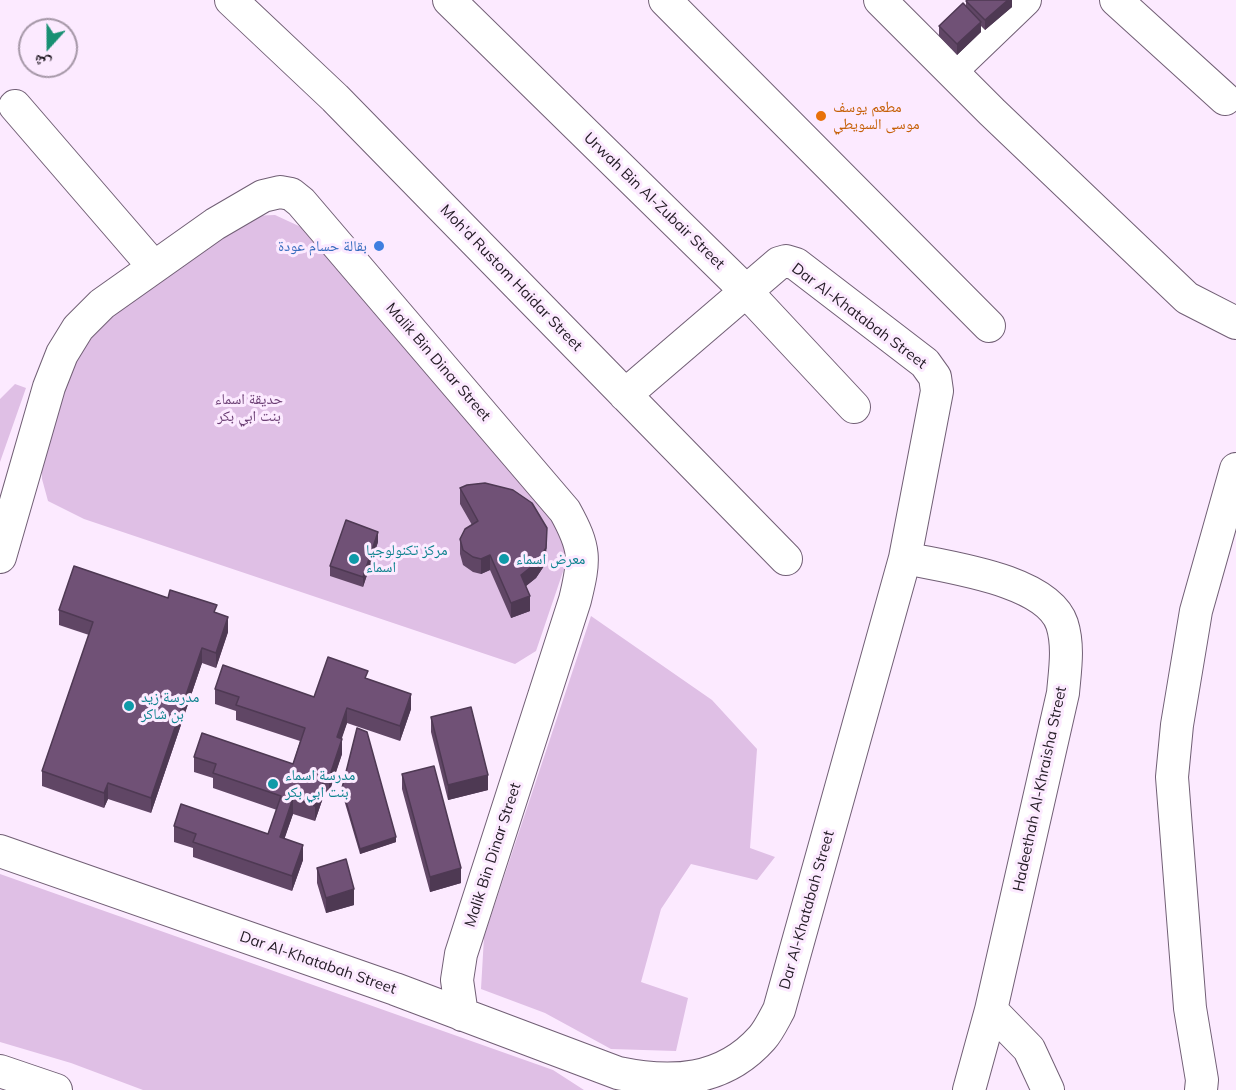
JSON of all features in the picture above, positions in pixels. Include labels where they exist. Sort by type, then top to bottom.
[{"type":"street","name":"Moh'd Rustom Haidar Street","points":[[231,0],[343,107],[786,559]]},
{"type":"street","name":"Urwah Bin Al-Zubair Street","points":[[449,0],[746,291],[854,407]]},
{"type":"street","points":[[665,0],[989,326]]},
{"type":"street","points":[[880,0],[1187,298],[1236,323]]},
{"type":"street","points":[[951,70],[1026,0]]},
{"type":"street","points":[[1116,0],[1225,99]]},
{"type":"street","points":[[5,106],[154,267]]},
{"type":"street","name":"Malik Bin Dinar Street","points":[[0,557],[49,387],[62,354],[78,328],[102,304],[214,224],[263,196],[279,192],[291,194],[309,211],[565,511],[581,540],[583,568],[575,600],[461,954],[457,980],[462,1015]]},
{"type":"street","name":"Dar Al-Khatabah Street","points":[[0,851],[462,1015],[615,1082],[687,1078],[714,1081],[763,1037],[779,1010],[905,558],[937,391],[935,377],[925,363],[796,264],[786,261],[779,263],[626,395]]},
{"type":"street","points":[[1202,1090],[1190,1008],[1172,777],[1177,725],[1196,611],[1236,469]]},
{"type":"street","name":"Hadeethah Al-Khraisha Street","points":[[905,558],[1000,579],[1040,596],[1061,622],[1066,651],[1063,693],[991,1010],[969,1090]]},
{"type":"street","points":[[991,1010],[1029,1049],[1048,1090]]},
{"type":"street","points":[[0,1071],[56,1090]]},
{"type":"green space","name":"حديقة اسماء بنت ابي بكر","points":[[275,215],[301,227],[553,515],[569,554],[536,651],[515,664],[84,519],[48,501],[42,479],[42,457],[66,370],[85,336],[137,290],[249,216]]},
{"type":"green space","points":[[15,384],[26,388],[0,462],[0,399]]},
{"type":"green space","points":[[591,616],[712,700],[757,749],[750,848],[775,857],[757,880],[691,864],[661,909],[641,982],[688,998],[676,1051],[611,1049],[545,1013],[481,989],[484,937]]},
{"type":"green space","points":[[0,874],[553,1070],[584,1090],[143,1090],[71,1063],[0,1042]]},
{"type":"building","points":[[1008,0],[985,20],[966,1]]},
{"type":"building","points":[[963,3],[981,22],[957,44],[939,26]]},
{"type":"building","name":"معرض اسماء","points":[[485,483],[513,490],[532,503],[547,528],[546,548],[536,563],[521,575],[530,596],[511,603],[490,555],[481,559],[473,557],[463,550],[460,539],[465,529],[478,521],[460,488]]},
{"type":"building","name":"مركز تكنولوجيا اسماء","points":[[346,520],[378,532],[363,577],[330,566]]},
{"type":"building","name":"مدرسة زيد بن شاكر","points":[[74,566],[168,598],[170,590],[217,605],[214,612],[228,617],[216,653],[202,648],[151,798],[108,783],[104,793],[42,771],[93,622],[59,610]]},
{"type":"building","name":"مدرسة اسماء بنت ابي بكر","points":[[328,657],[368,671],[365,678],[411,694],[400,726],[347,708],[337,737],[342,739],[329,778],[325,777],[315,806],[293,798],[280,837],[303,845],[292,876],[193,842],[196,834],[174,826],[181,804],[268,834],[281,796],[213,773],[216,764],[194,757],[202,733],[293,764],[305,728],[236,705],[239,697],[215,689],[223,665],[314,697]]},
{"type":"building","points":[[471,707],[488,775],[448,785],[431,717]]},
{"type":"building","points":[[357,728],[367,732],[396,837],[360,849],[342,788]]},
{"type":"building","points":[[434,766],[461,868],[430,877],[402,774]]},
{"type":"building","points":[[346,859],[354,889],[326,898],[317,868]]},
{"type":"place","name":"مطعم يوسف موسى السويطي","points":[[821,116]]},
{"type":"place","name":"بقالة حسام عودة","points":[[379,246]]},
{"type":"place","name":"مركز تكنولوجيا اسماء","points":[[354,559]]},
{"type":"place","name":"معرض اسماء","points":[[504,559]]},
{"type":"place","name":"مدرسة زيد بن شاكر","points":[[129,706]]},
{"type":"place","name":"مدرسة اسماء بنت ابي بكر","points":[[273,784]]}]
